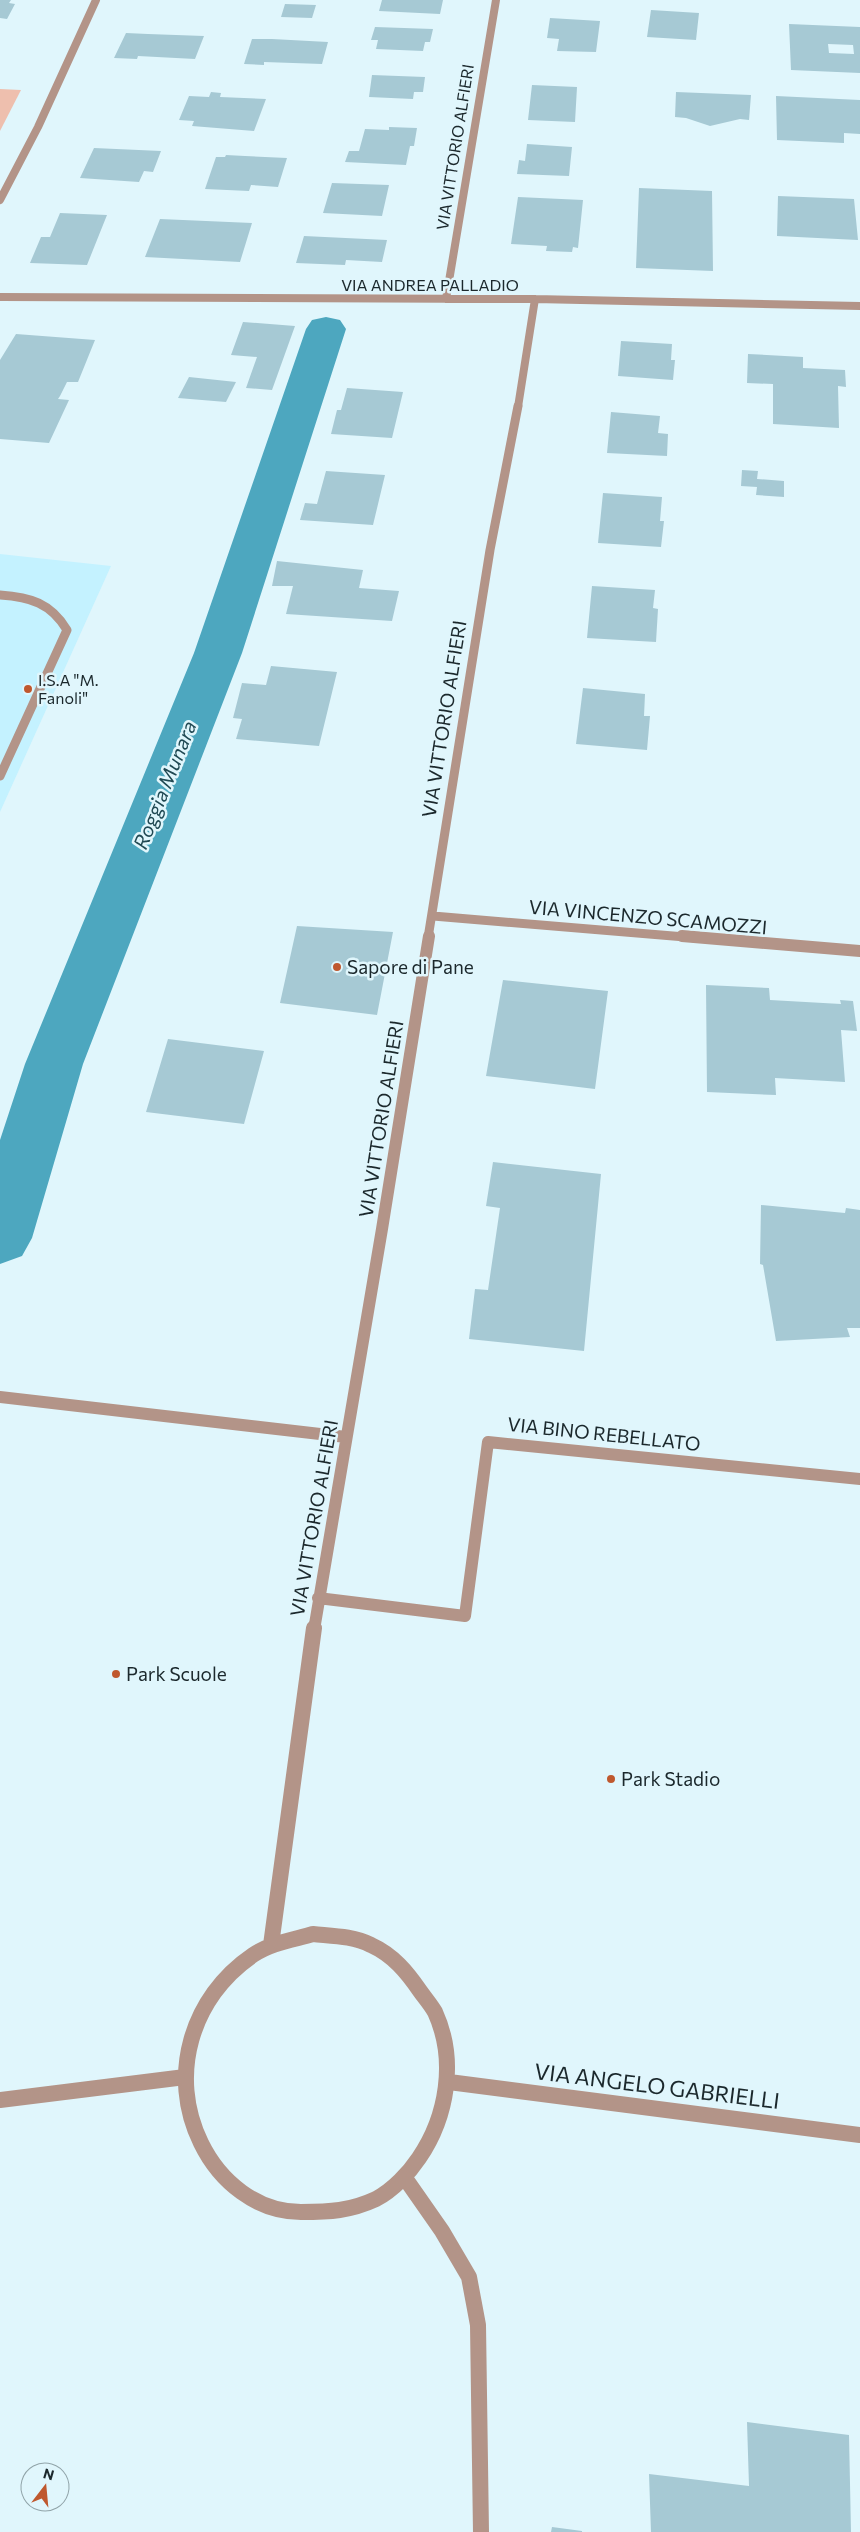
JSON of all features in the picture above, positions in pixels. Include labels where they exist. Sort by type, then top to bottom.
[{"type":"street","points":[[0,200],[38,127],[96,0]]},
{"type":"street","name":"VIA VITTORIO ALFIERI","points":[[446,299],[496,0]]},
{"type":"street","name":"VIA ANDREA PALLADIO","points":[[0,297],[536,299],[860,306]]},
{"type":"street","name":"VIA VITTORIO ALFIERI","points":[[271,1945],[318,1598],[433,916],[488,560],[516,420],[536,299]]},
{"type":"street","points":[[0,595],[25,597],[48,605],[60,616],[67,630],[0,776]]},
{"type":"street","name":"VIA VINCENZO SCAMOZZI","points":[[433,916],[860,952]]},
{"type":"street","points":[[0,1397],[346,1438]]},
{"type":"street","name":"VIA BINO REBELLATO","points":[[318,1598],[465,1616],[488,1442],[860,1478]]},
{"type":"street","points":[[313,1934],[357,1939],[396,1959],[426,1992],[444,2034],[449,2082],[442,2117],[428,2149],[405,2178],[378,2199],[346,2213],[313,2216],[272,2210],[236,2190],[208,2158],[191,2120],[185,2077],[192,2035],[210,1997],[237,1967],[271,1945],[313,1934]]},
{"type":"street","points":[[0,2100],[185,2077]]},
{"type":"street","name":"VIA ANGELO GABRIELLI","points":[[449,2082],[860,2134]]},
{"type":"street","points":[[405,2178],[442,2231],[469,2277],[478,2325],[481,2532]]},
{"type":"shaded area","points":[[0,89],[21,90],[0,131]]},
{"type":"shaded area","name":"I.S.A \"M. Fanoli\"","points":[[0,554],[111,566],[0,812]]},
{"type":"building","points":[[0,0],[11,0],[9,3],[15,4],[7,19],[0,18]]},
{"type":"building","points":[[382,0],[443,0],[440,14],[379,11]]},
{"type":"building","points":[[285,4],[316,5],[312,18],[281,17]]},
{"type":"building","points":[[651,10],[699,13],[696,40],[647,37]]},
{"type":"building","points":[[550,18],[600,21],[596,52],[557,51],[559,39],[547,38]]},
{"type":"building","points":[[789,24],[860,27],[860,73],[791,70]],"holes":[[[828,44],[853,45],[854,54],[829,53]]]},
{"type":"building","points":[[375,27],[433,29],[430,42],[425,42],[423,51],[376,49],[378,40],[371,40]]},
{"type":"building","points":[[126,33],[204,36],[195,59],[138,56],[137,59],[114,58]]},
{"type":"building","points":[[252,39],[328,42],[322,64],[264,62],[264,65],[244,64]]},
{"type":"building","points":[[372,75],[425,77],[423,92],[414,92],[413,99],[369,97]]},
{"type":"building","points":[[532,85],[577,87],[575,122],[528,120]]},
{"type":"building","points":[[211,92],[221,93],[220,97],[266,99],[254,131],[192,126],[194,121],[179,120],[189,96],[209,97]]},
{"type":"building","points":[[676,92],[751,95],[749,120],[740,119],[710,126],[686,118],[675,117]]},
{"type":"building","points":[[776,96],[860,100],[860,134],[844,133],[844,143],[777,140]]},
{"type":"building","points":[[389,127],[417,128],[414,146],[410,146],[406,165],[345,162],[349,151],[359,151],[365,129],[389,130]]},
{"type":"building","points":[[527,144],[572,147],[569,176],[517,174],[519,160],[525,161]]},
{"type":"building","points":[[94,148],[161,151],[153,172],[144,171],[139,182],[80,178]]},
{"type":"building","points":[[226,155],[287,158],[278,187],[251,185],[249,191],[205,189],[216,157],[225,157]]},
{"type":"building","points":[[332,183],[389,185],[382,216],[323,213]]},
{"type":"building","points":[[639,188],[712,191],[713,271],[636,268]]},
{"type":"building","points":[[778,196],[854,199],[858,240],[777,236]]},
{"type":"building","points":[[518,197],[583,200],[578,248],[573,247],[572,252],[546,251],[547,246],[511,244]]},
{"type":"building","points":[[60,213],[107,215],[87,265],[30,263],[41,237],[50,237]]},
{"type":"building","points":[[160,219],[252,223],[240,262],[145,257]]},
{"type":"building","points":[[304,236],[387,240],[382,262],[346,260],[345,265],[296,263]]},
{"type":"building","points":[[243,322],[295,326],[272,390],[246,388],[257,357],[231,355]]},
{"type":"building","points":[[16,334],[95,340],[78,382],[67,382],[58,399],[69,400],[49,443],[0,439],[0,360]]},
{"type":"building","points":[[621,341],[672,344],[671,360],[675,360],[673,380],[618,376]]},
{"type":"building","points":[[748,354],[803,357],[803,368],[845,370],[846,387],[838,386],[839,428],[773,424],[773,384],[747,383]]},
{"type":"building","points":[[189,377],[236,382],[226,402],[178,398]]},
{"type":"building","points":[[347,388],[403,392],[392,438],[331,434],[337,410],[341,410]]},
{"type":"building","points":[[611,412],[660,416],[658,433],[668,434],[667,456],[607,453]]},
{"type":"building","points":[[742,470],[758,471],[757,479],[784,481],[784,497],[756,495],[757,487],[741,486]]},
{"type":"building","points":[[326,471],[385,475],[373,525],[300,520],[305,503],[317,504]]},
{"type":"building","points":[[603,493],[662,497],[660,521],[664,521],[661,547],[598,543]]},
{"type":"building","points":[[277,561],[363,570],[359,588],[399,591],[392,621],[286,614],[293,586],[272,586]]},
{"type":"building","points":[[592,586],[655,590],[653,608],[658,609],[656,642],[587,638]]},
{"type":"building","points":[[271,666],[337,672],[319,746],[236,739],[242,719],[233,718],[242,683],[266,685]]},
{"type":"building","points":[[583,688],[645,694],[644,716],[650,716],[647,750],[576,744]]},
{"type":"building","name":"Sapore di Pane","points":[[297,926],[393,932],[377,1015],[280,1003]]},
{"type":"building","points":[[503,980],[608,991],[595,1089],[486,1076]]},
{"type":"building","points":[[706,985],[769,988],[770,1000],[841,1004],[840,1000],[853,1001],[857,1031],[841,1030],[845,1082],[775,1078],[776,1095],[707,1092]]},
{"type":"building","points":[[168,1039],[264,1051],[244,1124],[146,1112]]},
{"type":"building","points":[[493,1162],[601,1174],[584,1351],[469,1339],[475,1289],[488,1290],[500,1208],[486,1206]]},
{"type":"building","points":[[761,1205],[845,1213],[846,1208],[860,1210],[860,1328],[847,1328],[850,1337],[776,1341],[763,1265],[760,1264]]},
{"type":"building","points":[[747,2422],[849,2435],[851,2532],[651,2532],[649,2474],[749,2486]]},
{"type":"building","points":[[552,2527],[582,2531],[582,2532],[551,2532]]},
{"type":"waterway","name":"Roggia Munara","points":[[0,1238],[54,1064],[218,653],[326,329]]},
{"type":"place","name":"I.S.A \"M. Fanoli\"","points":[[28,689]]},
{"type":"place","name":"Sapore di Pane","points":[[337,967]]},
{"type":"place","name":"Park Scuole","points":[[116,1674]]},
{"type":"place","name":"Park Stadio","points":[[611,1779]]}]
